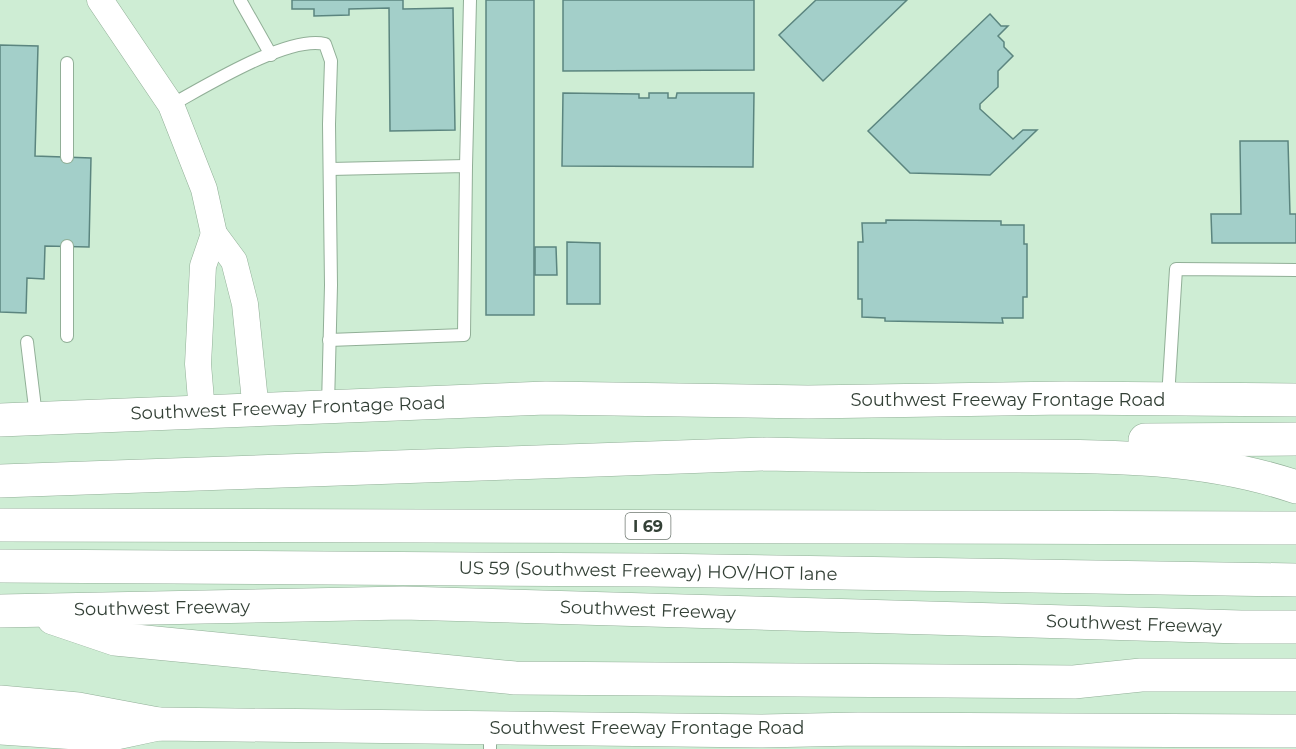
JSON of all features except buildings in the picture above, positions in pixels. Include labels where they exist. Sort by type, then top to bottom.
[{"type":"main road","name":"Southwest Freeway Frontage Road","points":[[0,420],[546,398],[808,402],[1296,400]]},
{"type":"main road","points":[[753,454],[834,444],[1296,439]]},
{"type":"main road","points":[[0,481],[753,454],[1091,456],[1185,463],[1268,478],[1296,487]]},
{"type":"main road","name":"I 69","points":[[0,525],[1296,528]]},
{"type":"main road","name":"US 59 (Southwest Freeway) HOV/HOT lane","points":[[0,566],[638,570],[1296,580]]},
{"type":"main road","name":"Southwest Freeway","points":[[16,610],[403,603],[1296,627]]},
{"type":"main road","points":[[16,610],[115,639],[515,678],[1080,682],[1144,689],[1268,692],[1296,696]]},
{"type":"main road","points":[[1080,682],[1141,675],[1296,675]]},
{"type":"main road","points":[[0,702],[78,709],[158,724]]},
{"type":"main road","name":"Southwest Freeway Frontage Road","points":[[0,728],[106,735],[158,724],[490,738],[592,733],[976,734],[1263,741],[1296,731]]},
{"type":"street","points":[[100,0],[171,105],[204,189],[214,234],[234,261],[245,304],[256,411]]},
{"type":"street","points":[[202,412],[198,364],[202,266],[214,234]]},
{"type":"lane","points":[[240,0],[271,55]]},
{"type":"lane","points":[[330,340],[464,335],[470,0]]},
{"type":"lane","points":[[171,105],[271,55],[314,42],[325,44],[331,61],[328,408]]},
{"type":"lane","points":[[67,63],[67,157]]},
{"type":"lane","points":[[330,169],[466,165]]},
{"type":"lane","points":[[67,246],[67,336]]},
{"type":"lane","points":[[1167,399],[1176,269],[1296,270]]},
{"type":"lane","points":[[27,342],[37,417]]}]
